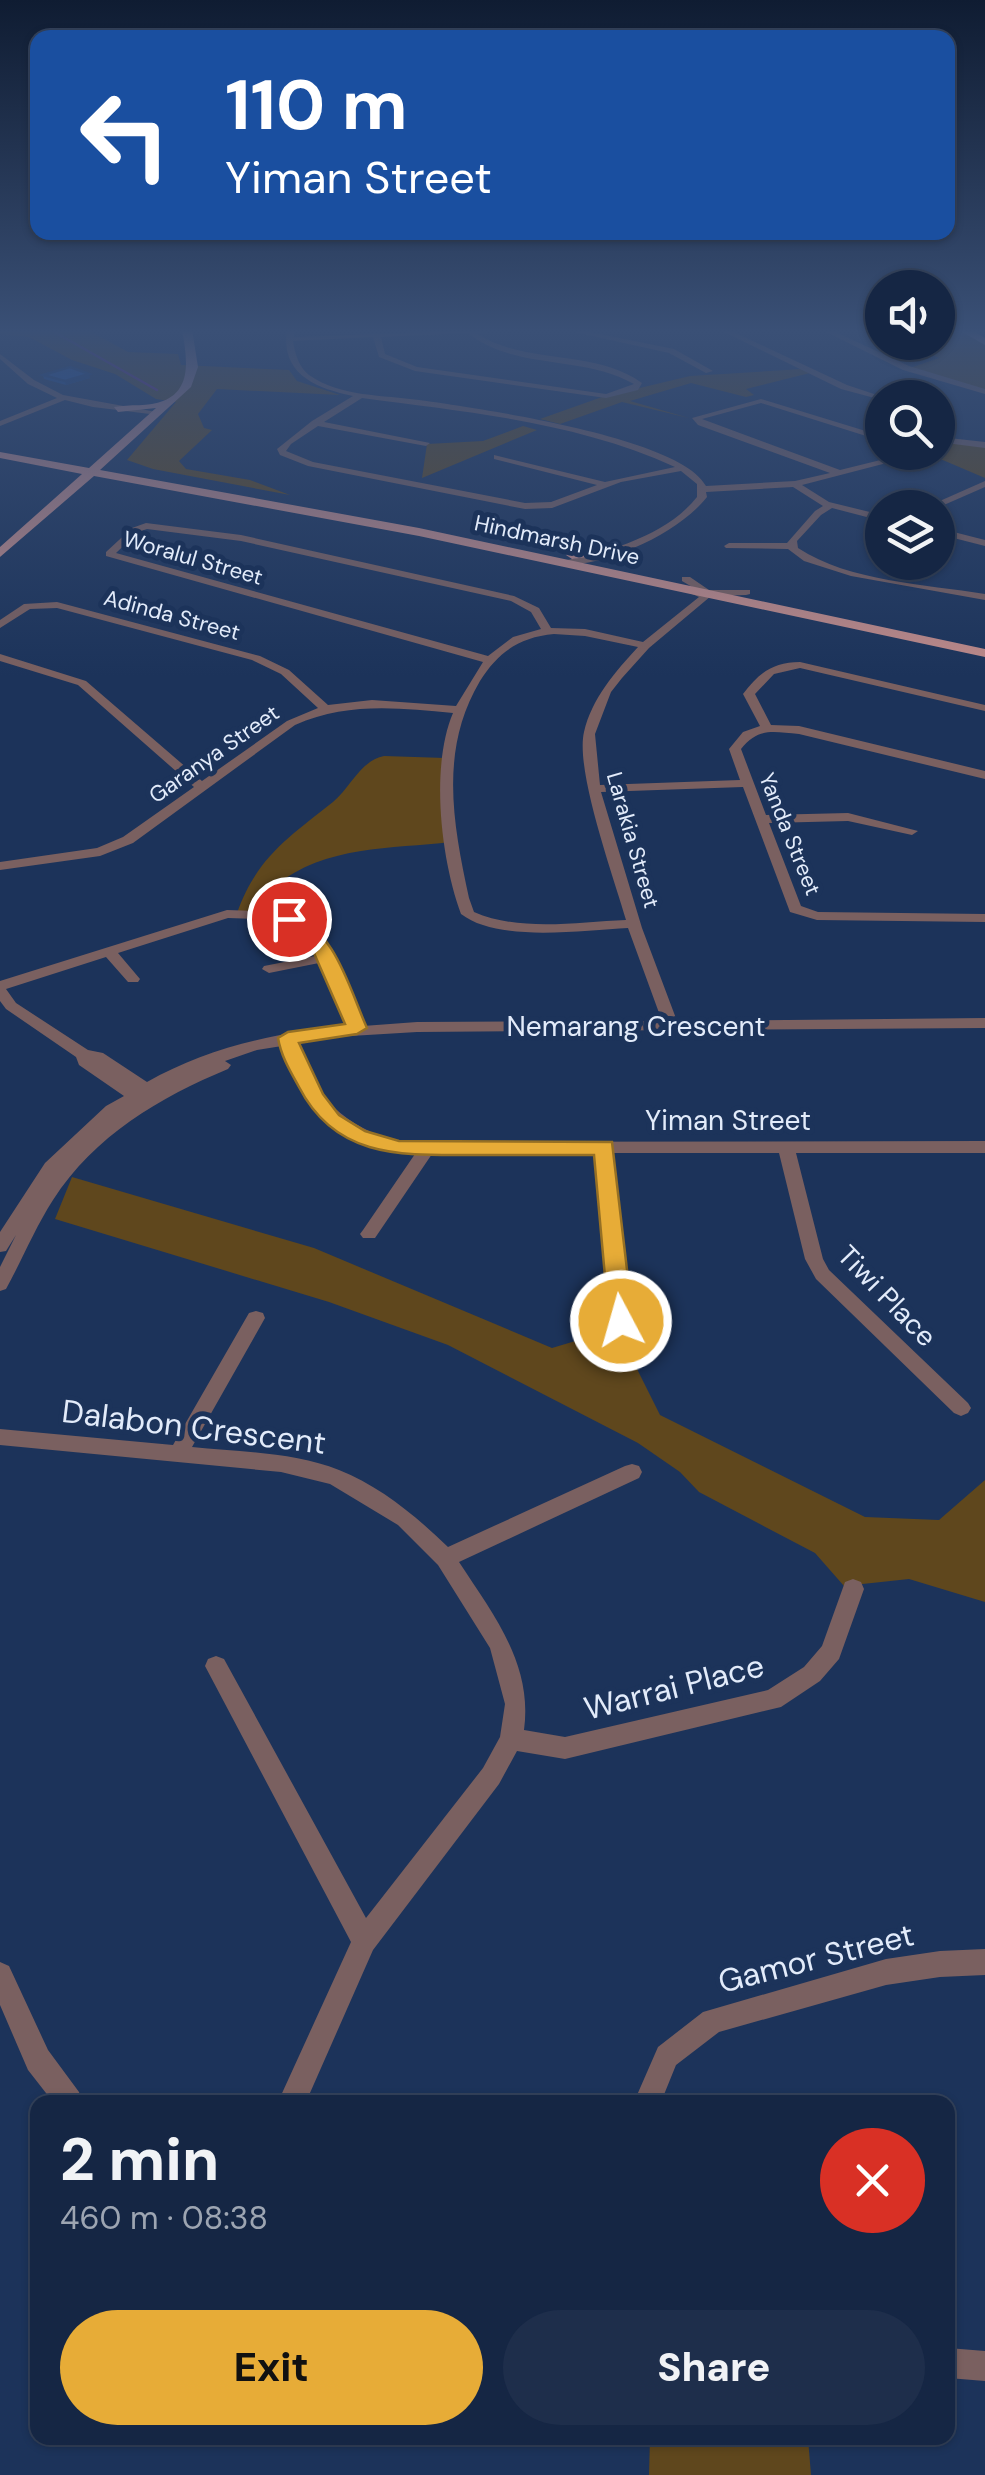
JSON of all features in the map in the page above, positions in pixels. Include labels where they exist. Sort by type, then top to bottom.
[{"type":"main road","points":[[0,553],[123,444]]},
{"type":"main road","name":"Hindmarsh Drive","points":[[0,446],[569,559]]},
{"type":"main road","name":"Hindmarsh Drive","points":[[0,455],[72,463]]},
{"type":"main road","points":[[72,463],[96,468]]},
{"type":"main road","name":"Hindmarsh Drive","points":[[96,468],[115,478],[569,559],[609,560],[985,643]]},
{"type":"main road","points":[[569,559],[609,560]]},
{"type":"main road","name":"Hindmarsh Drive","points":[[609,560],[704,592],[985,652]]},
{"type":"street","points":[[285,444],[283,453],[311,464],[415,482],[513,505],[552,505],[606,485],[685,468]]},
{"type":"street","points":[[616,444],[685,468],[703,489]]},
{"type":"street","points":[[760,444],[842,474]]},
{"type":"street","points":[[497,457],[606,485]]},
{"type":"street","points":[[703,489],[795,484],[865,468]]},
{"type":"street","points":[[795,484],[831,506],[865,514]]},
{"type":"street","points":[[955,497],[985,484]]},
{"type":"street","points":[[609,560],[641,537],[687,514],[700,502],[703,489]]},
{"type":"street","points":[[792,546],[802,529],[831,506]]},
{"type":"street","name":"Woralul Street","points":[[489,660],[109,554],[134,530],[146,526],[241,538],[514,599],[528,605],[548,631]]},
{"type":"street","points":[[955,535],[985,542]]},
{"type":"street","points":[[730,546],[792,546],[804,558],[824,565],[985,598]]},
{"type":"street","points":[[686,579],[704,592],[746,592]]},
{"type":"street","name":"Larakia Street","points":[[664,1026],[594,789],[588,751],[594,718],[606,692],[645,646],[697,594],[704,592]]},
{"type":"street","name":"Adinda Street","points":[[0,625],[28,606],[57,605],[256,658],[285,672],[324,708]]},
{"type":"street","points":[[634,924],[514,925],[487,922],[468,914],[446,806],[444,758],[457,710],[489,660],[515,639],[548,631],[588,632],[645,646]]},
{"type":"street","points":[[0,657],[82,683],[202,787]]},
{"type":"street","points":[[985,708],[800,665],[771,669],[749,694],[767,728],[799,730],[985,775]]},
{"type":"street","name":"Garanya Street","points":[[0,866],[100,852],[128,840],[291,723],[324,708],[365,703],[457,710]]},
{"type":"street","name":"Yanda Street","points":[[767,728],[737,742],[735,749],[796,910],[804,915],[985,918]]},
{"type":"street","points":[[594,789],[748,783]]},
{"type":"street","points":[[762,820],[848,817],[912,831]]},
{"type":"street","points":[[145,1095],[84,1062],[84,1055],[11,1006],[0,988],[109,950],[238,912],[296,922],[311,932],[357,1028]]},
{"type":"street","points":[[109,950],[133,979]]},
{"type":"street","points":[[268,968],[325,958]]},
{"type":"street","name":"Nemarang Crescent","points":[[0,1246],[42,1190],[145,1095],[288,1038],[357,1028],[985,1023]]},
{"type":"street","name":"Yiman Street","points":[[288,1038],[291,1053],[314,1096],[332,1120],[357,1136],[385,1145],[983,1152]]},
{"type":"street","name":"Tiwi Place","points":[[786,1147],[814,1259],[822,1274],[961,1408]]},
{"type":"street","points":[[369,1234],[427,1148]]},
{"type":"street","points":[[604,1148],[621,1321]]},
{"type":"street","name":"Nemarang Crescent","points":[[0,1284],[25,1216]]},
{"type":"street","points":[[178,1454],[256,1318]]},
{"type":"street","name":"Dalabon Crescent","points":[[0,1438],[281,1464],[335,1477],[405,1519],[445,1558],[500,1646],[516,1704],[511,1739],[492,1776],[364,1940],[295,2095]]},
{"type":"street","points":[[445,1558],[632,1472]]},
{"type":"street","name":"Warrai Place","points":[[511,1739],[565,1748],[773,1699],[804,1681],[832,1652],[853,1589]]},
{"type":"street","points":[[216,1666],[364,1940]]},
{"type":"street","name":"Gamor Street","points":[[650,2095],[667,2056],[712,2021],[886,1972],[985,1962]]},
{"type":"street","points":[[0,1976],[5,2007],[65,2095]]},
{"type":"street","points":[[955,2364],[985,2366]]},
{"type":"shaded area","points":[[140,444],[197,444],[179,461],[186,469],[250,480],[290,495],[153,469],[127,460]]},
{"type":"shaded area","points":[[427,444],[502,444],[422,478]]},
{"type":"shaded area","points":[[955,444],[985,445],[985,478],[955,465]]},
{"type":"shaded area","points":[[384,756],[445,758],[451,842],[360,851],[315,863],[275,886],[260,914],[237,913],[254,877],[276,850],[333,802],[368,763]]},
{"type":"shaded area","points":[[72,1177],[314,1248],[552,1348],[592,1336],[607,1336],[625,1345],[660,1415],[865,1517],[939,1520],[985,1480],[985,1602],[909,1579],[844,1586],[815,1553],[699,1492],[680,1472],[638,1443],[448,1345],[329,1302],[55,1219]]},
{"type":"shaded area","points":[[650,2445],[809,2445],[811,2475],[649,2475]]},
{"type":"route","points":[[289,919],[311,932],[319,944],[357,1028],[288,1038],[291,1053],[314,1096],[343,1128],[399,1148],[604,1148],[621,1321]]}]
